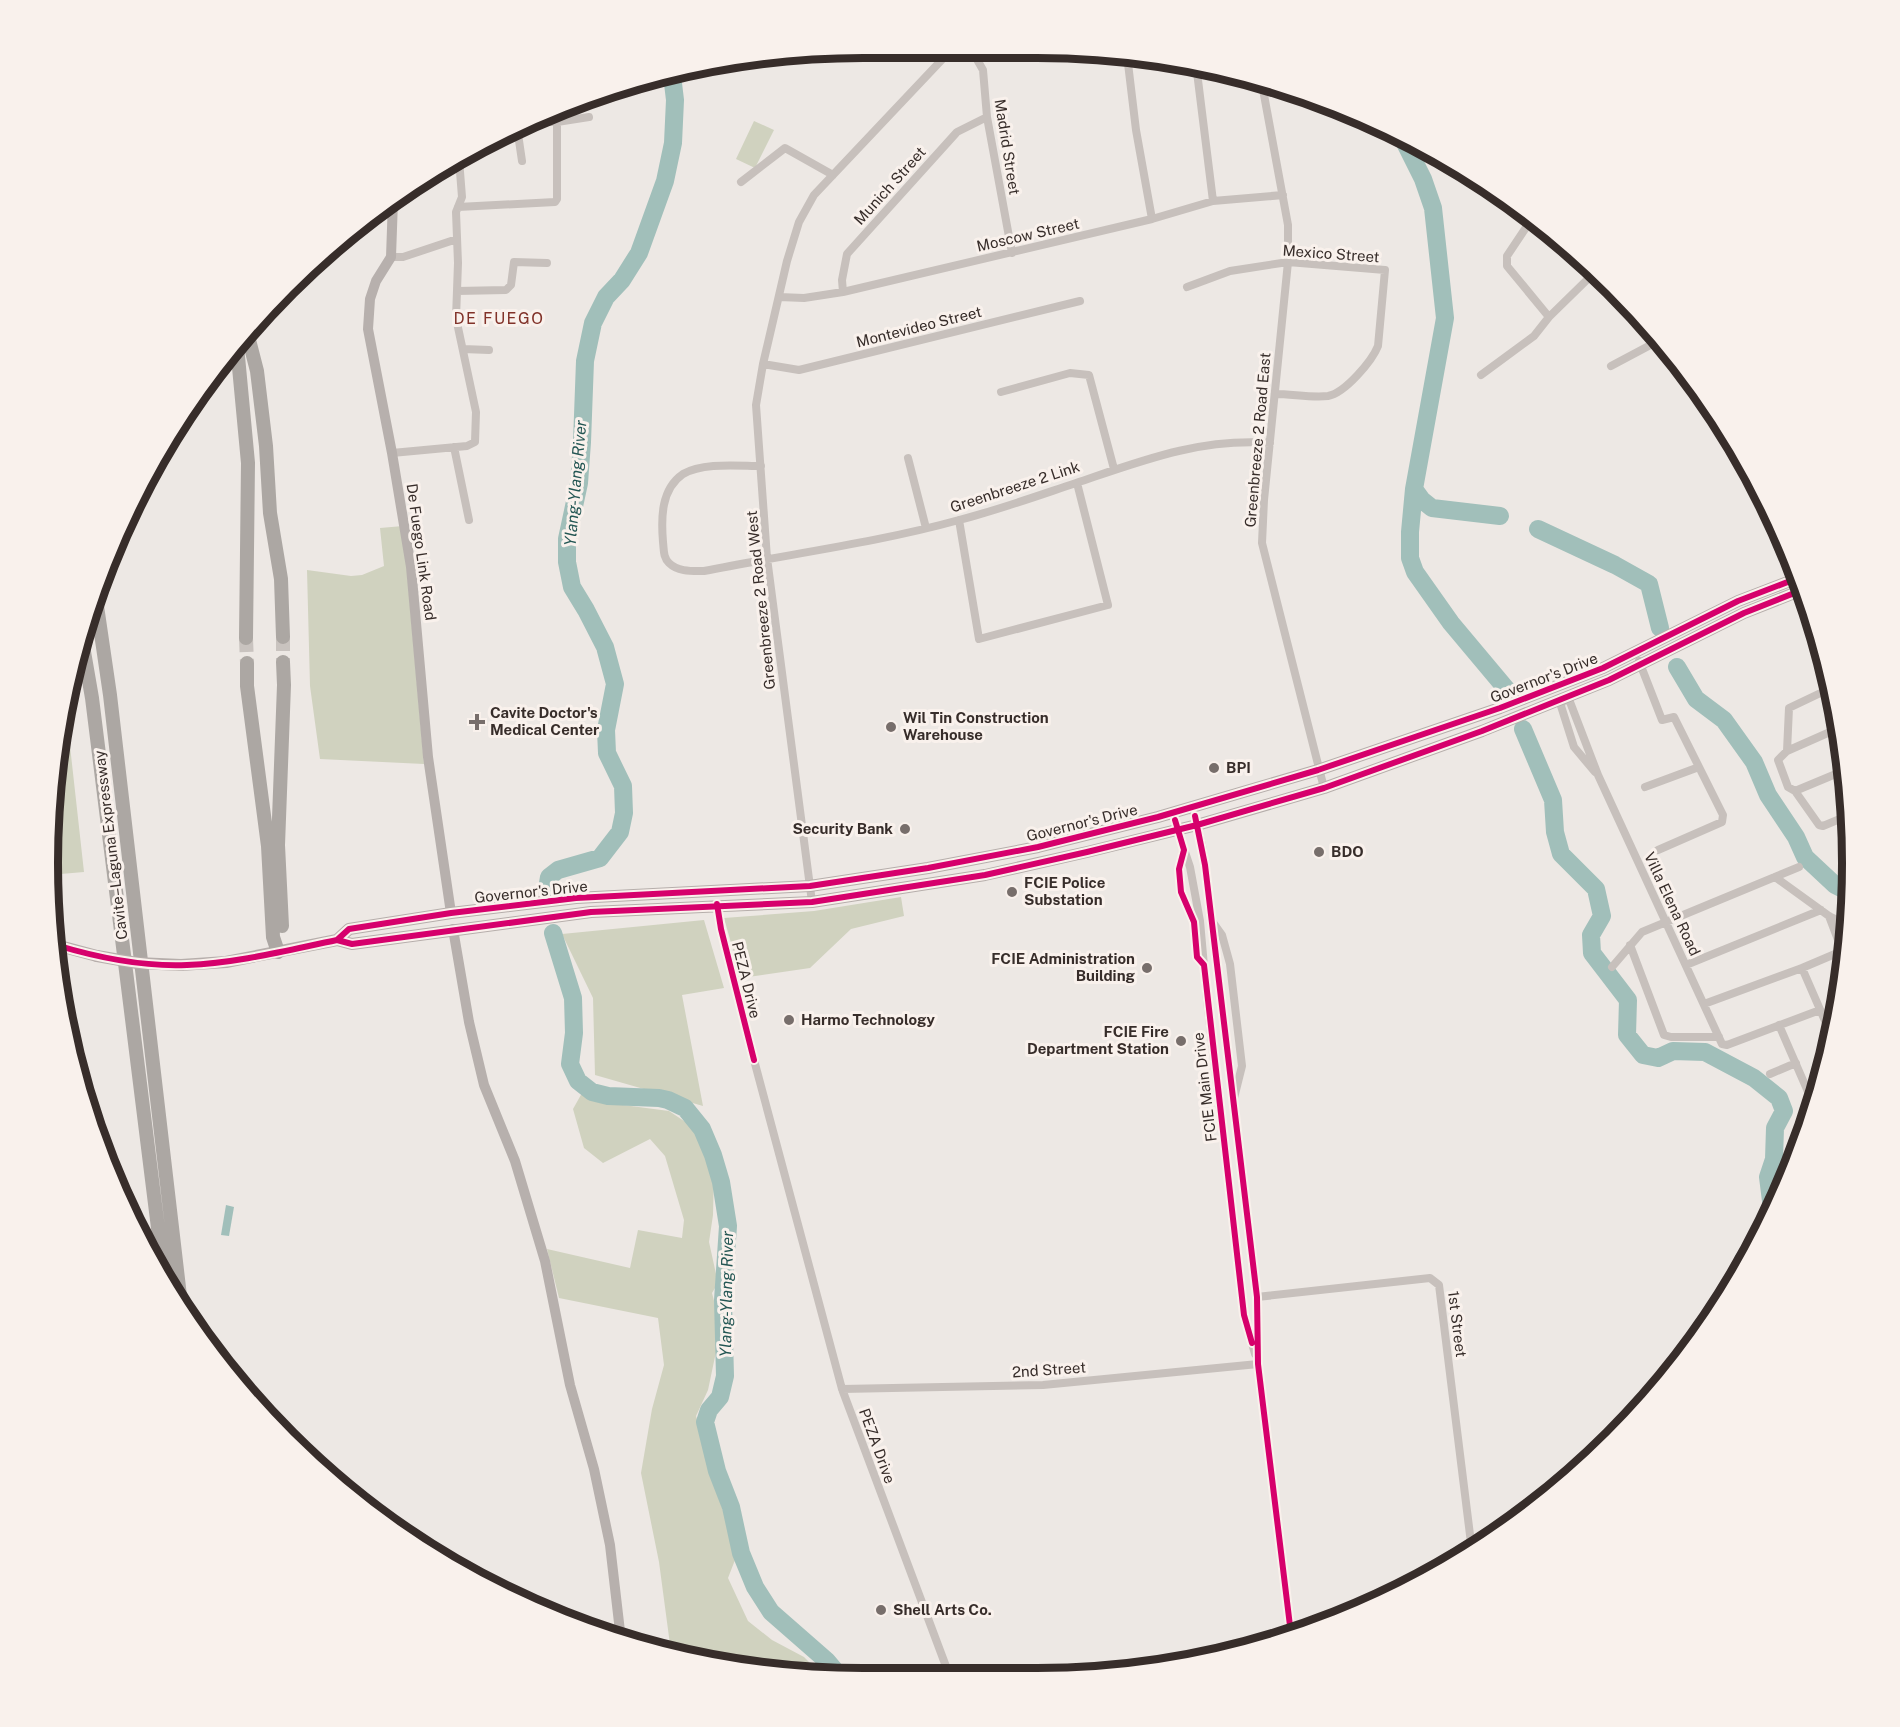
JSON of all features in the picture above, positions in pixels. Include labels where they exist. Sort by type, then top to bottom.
[{"type":"highway","points":[[250,343],[256,371],[266,446],[270,513],[281,579],[282,637]]},
{"type":"highway","points":[[238,357],[248,463],[246,638]]},
{"type":"highway","points":[[233,363],[243,391]]},
{"type":"highway","name":"Cavite–Laguna Expressway","points":[[98,614],[110,695],[179,1287]]},
{"type":"highway","name":"Cavite–Laguna Expressway","points":[[85,659],[162,1258]]},
{"type":"highway","points":[[278,952],[282,935],[278,845],[283,662]]},
{"type":"highway","points":[[247,663],[247,686],[268,846],[273,937],[278,952]]},
{"type":"highway","points":[[82,672],[92,698]]},
{"type":"main road","name":"Governor's Drive","points":[[63,947],[137,963],[181,965],[226,962],[337,940],[352,944],[578,913],[717,904],[812,902],[985,875],[1197,825],[1324,788],[1505,722],[1563,699],[1738,601],[1790,581]]},
{"type":"main road","name":"Governor's Drive","points":[[337,940],[349,929],[451,914],[576,898],[810,886],[928,868],[1038,847],[1168,814],[1318,770],[1638,659],[1794,593]]},
{"type":"main road","points":[[1168,814],[1173,831]]},
{"type":"street","name":"Greenbreeze 2 Road West","points":[[812,902],[767,558],[756,405],[763,364],[799,222],[814,195],[944,58]]},
{"type":"street","name":"Madrid Street","points":[[976,58],[983,70],[987,117],[1012,253]]},
{"type":"street","points":[[1128,64],[1136,130],[1152,219]]},
{"type":"street","points":[[1197,75],[1213,201]]},
{"type":"street","name":"Greenbreeze 2 Road East","points":[[1263,92],[1288,225],[1288,262],[1264,500],[1262,543],[1324,788]]},
{"type":"street","points":[[551,122],[589,117]]},
{"type":"street","name":"Munich Street","points":[[843,292],[842,280],[847,254],[957,132],[987,117]]},
{"type":"street","points":[[458,207],[555,202],[559,197],[557,122]]},
{"type":"street","points":[[518,137],[522,161]]},
{"type":"street","points":[[741,182],[784,148],[833,175]]},
{"type":"street","points":[[392,453],[467,446],[475,442],[476,412],[456,318],[456,212],[462,197],[460,167]]},
{"type":"street","name":"Moscow Street","points":[[779,297],[804,298],[843,292],[1152,219],[1213,201],[1283,195]]},
{"type":"street","name":"De Fuego Link Road","points":[[393,211],[391,257],[376,281],[370,299],[368,329],[411,567],[428,757],[451,914]]},
{"type":"street","points":[[1527,225],[1507,256],[1507,266],[1549,317]]},
{"type":"street","points":[[391,257],[403,257],[457,239]]},
{"type":"street","points":[[457,291],[509,289],[514,262],[547,263]]},
{"type":"street","name":"Mexico Street","points":[[1187,287],[1230,271],[1288,262],[1385,270],[1378,346],[1374,356],[1343,388],[1330,396],[1275,394]]},
{"type":"street","points":[[1481,375],[1534,336],[1549,317],[1589,278]]},
{"type":"street","name":"Montevideo Street","points":[[763,364],[799,370],[1080,301]]},
{"type":"street","points":[[1611,366],[1651,344]]},
{"type":"street","points":[[463,349],[489,350]]},
{"type":"street","points":[[1001,392],[1070,373],[1089,375],[1114,469]]},
{"type":"street","name":"Greenbreeze 2 Link","points":[[767,558],[958,520],[1077,483],[1114,469],[1199,446],[1244,441],[1270,443]]},
{"type":"street","points":[[454,447],[469,520]]},
{"type":"street","points":[[908,458],[926,528]]},
{"type":"street","points":[[761,466],[719,466],[695,470],[683,475],[670,487],[661,519],[665,557],[670,565],[683,571],[704,571],[767,558]]},
{"type":"street","points":[[958,520],[979,639],[1108,605],[1077,483]]},
{"type":"street","points":[[1638,659],[1662,720],[1674,717],[1723,815],[1722,822],[1658,850]]},
{"type":"street","name":"Villa Elena Road","points":[[1558,686],[1563,699],[1561,706],[1574,747],[1598,775],[1720,1041]]},
{"type":"street","points":[[1787,751],[1789,708],[1823,692]]},
{"type":"street","points":[[1830,732],[1787,751],[1779,760],[1788,787],[1795,791],[1820,826],[1840,818]]},
{"type":"street","points":[[1646,787],[1699,767]]},
{"type":"street","points":[[1795,791],[1836,774]]},
{"type":"street","name":"FCIE Main Drive","points":[[1192,807],[1202,845],[1257,1297],[1258,1364],[1291,1627]]},
{"type":"street","name":"FCIE Main Drive","points":[[1173,831],[1184,850],[1190,867],[1200,921],[1244,1315],[1258,1364]]},
{"type":"street","name":"FCIE Main Drive","points":[[1184,850],[1179,869],[1181,892],[1194,922],[1197,957],[1204,965]]},
{"type":"street","points":[[1612,968],[1642,932],[1799,867]]},
{"type":"street","points":[[1775,877],[1829,916],[1840,921]]},
{"type":"street","name":"PEZA Drive","points":[[717,904],[721,929],[754,1060],[842,1389],[947,1668]]},
{"type":"street","points":[[1686,965],[1821,910]]},
{"type":"street","points":[[1829,916],[1838,939]]},
{"type":"street","name":"FCIE Main Drive","points":[[1211,919],[1222,935],[1228,952],[1242,1066],[1233,1102]]},
{"type":"street","points":[[453,929],[468,1022],[484,1085],[515,1161],[545,1261],[570,1385],[594,1469],[610,1545],[620,1630]]},
{"type":"street","points":[[1630,945],[1664,1035],[1720,1041],[1727,1044],[1820,1010]]},
{"type":"street","points":[[1704,1004],[1836,955]]},
{"type":"street","points":[[1802,968],[1826,1022]]},
{"type":"street","points":[[1779,1025],[1808,1092]]},
{"type":"street","points":[[1770,1074],[1796,1063]]},
{"type":"street","name":"1st Street","points":[[1257,1297],[1430,1278],[1439,1285],[1471,1541]]},
{"type":"street","name":"2nd Street","points":[[842,1389],[1043,1385],[1258,1364]]},
{"type":"green space","points":[[754,121],[774,130],[755,168],[736,159]]},
{"type":"green space","points":[[403,526],[424,764],[320,759],[310,686],[307,570],[351,576],[362,575],[384,566],[380,528]]},
{"type":"green space","points":[[69,736],[84,872],[58,874],[60,811]]},
{"type":"green space","points":[[901,897],[904,916],[851,929],[810,968],[741,978],[724,918],[814,911]]},
{"type":"green space","points":[[704,920],[724,988],[682,995],[703,1106],[595,1075],[593,998],[562,934]]},
{"type":"green space","points":[[582,1093],[608,1103],[669,1111],[690,1125],[710,1158],[714,1172],[713,1215],[709,1242],[718,1283],[712,1293],[721,1328],[708,1390],[696,1416],[711,1474],[733,1541],[735,1560],[728,1578],[748,1621],[772,1640],[804,1657],[814,1667],[758,1662],[670,1645],[659,1562],[641,1473],[652,1409],[664,1365],[658,1318],[559,1298],[547,1249],[630,1268],[638,1230],[682,1238],[684,1220],[665,1156],[650,1139],[603,1163],[584,1148],[573,1109]]},
{"type":"water","points":[[226,1205],[234,1207],[229,1236],[221,1235]]},
{"type":"waterway","name":"Ylang-Ylang River","points":[[547,889],[549,877],[558,870],[600,858],[620,832],[624,813],[623,786],[607,753],[606,730],[615,684],[605,647],[572,587],[567,562],[567,539],[579,483],[585,361],[593,323],[606,297],[622,280],[639,253],[665,181],[673,143],[675,100],[673,82]]},
{"type":"waterway","points":[[1409,150],[1423,179],[1433,208],[1445,318],[1414,489],[1410,558],[1415,572],[1451,623],[1508,691]]},
{"type":"waterway","points":[[1414,489],[1432,508],[1500,516]]},
{"type":"waterway","points":[[1538,529],[1615,565],[1649,584],[1660,628]]},
{"type":"waterway","points":[[1677,667],[1696,699],[1724,720],[1754,762],[1768,795],[1796,837],[1805,857],[1841,888]]},
{"type":"waterway","points":[[1523,729],[1553,800],[1555,832],[1561,854],[1596,889],[1602,916],[1591,935],[1592,953],[1628,1000],[1627,1035],[1643,1055],[1658,1058],[1673,1051],[1705,1052],[1754,1078],[1779,1098],[1784,1111],[1775,1128],[1774,1159],[1768,1177],[1770,1194]]},
{"type":"waterway","name":"Ylang-Ylang River","points":[[553,933],[573,998],[574,1033],[570,1064],[578,1081],[592,1092],[608,1096],[659,1098],[685,1108],[702,1129],[713,1155],[721,1182],[728,1226],[723,1300],[725,1376],[720,1397],[709,1410],[705,1422],[717,1471],[731,1507],[741,1553],[755,1587],[771,1612],[832,1667]]},
{"type":"tunnel","points":[[283,637],[283,662]]},
{"type":"tunnel","points":[[246,638],[247,663]]},
{"type":"cycle path","points":[[337,940],[349,929],[451,913],[576,898],[810,886],[928,868],[1038,847],[1158,817],[1318,770],[1500,708],[1603,668],[1738,601],[1790,581]]},
{"type":"cycle path","points":[[63,947],[104,958],[137,963],[206,964],[263,956],[337,940],[352,944],[591,912],[812,902],[985,875],[1197,825],[1324,788],[1482,731],[1609,680],[1744,613],[1794,593]]},
{"type":"cycle path","points":[[1195,816],[1205,865],[1257,1297],[1258,1364],[1290,1627]]},
{"type":"cycle path","points":[[1175,820],[1184,850],[1179,869],[1181,892],[1194,922],[1197,957],[1204,965],[1244,1315],[1252,1343]]},
{"type":"cycle path","points":[[717,904],[721,929],[754,1060]]},
{"type":"place","name":"Cavite Doctor's Medical Center","points":[[477,722]]},
{"type":"place","name":"Wil Tin Construction Warehouse","points":[[891,727]]},
{"type":"place","name":"BPI","points":[[1214,768]]},
{"type":"place","name":"Security Bank","points":[[905,829]]},
{"type":"place","name":"BDO","points":[[1319,852]]},
{"type":"place","name":"FCIE Police Substation","points":[[1012,892]]},
{"type":"place","name":"FCIE Administration Building","points":[[1147,968]]},
{"type":"place","name":"Harmo Technology","points":[[789,1020]]},
{"type":"place","name":"FCIE Fire Department Station","points":[[1181,1041]]},
{"type":"place","name":"Shell Arts Co.","points":[[881,1610]]},
{"type":"district","name":"DE FUEGO","points":[[499,318]]}]
